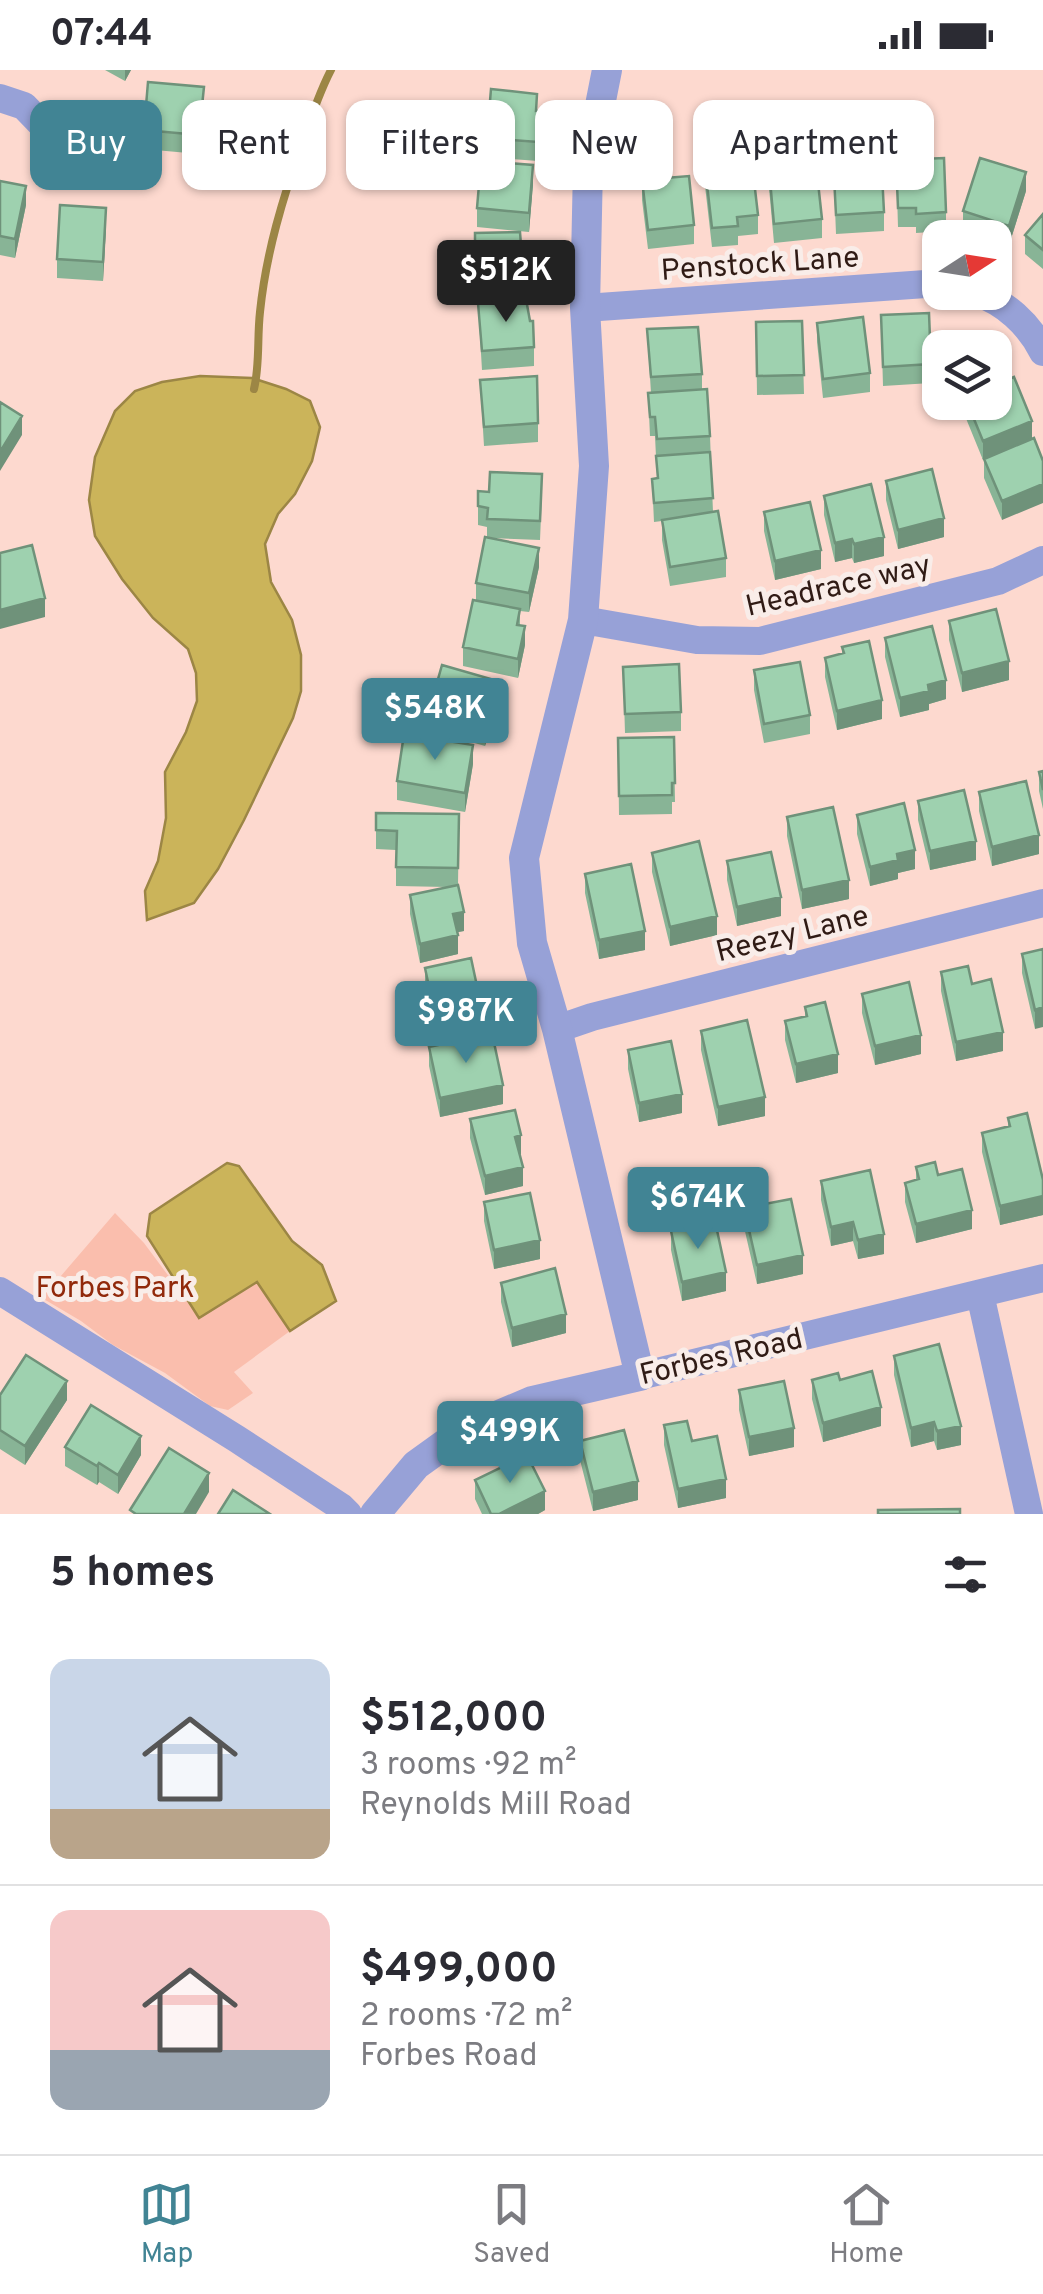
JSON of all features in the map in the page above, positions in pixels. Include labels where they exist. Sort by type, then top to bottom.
[{"type":"street","points":[[607,70],[588,166],[585,308],[594,466],[583,620],[524,858],[532,943],[557,1029],[640,1376]]},
{"type":"street","points":[[0,98],[24,106],[30,112]]},
{"type":"street","name":"Penstock Lane","points":[[585,308],[922,284]]},
{"type":"street","points":[[1008,310],[1034,334],[1043,352]]},
{"type":"street","name":"Headrace way","points":[[583,620],[697,640],[760,641],[998,581],[1043,560]]},
{"type":"street","name":"Reezy Lane","points":[[557,1029],[592,1016],[1043,902]]},
{"type":"street","name":"Forbes Road","points":[[375,1514],[416,1466],[466,1429],[532,1400],[1043,1278]]},
{"type":"street","points":[[0,1291],[238,1438],[348,1514]]},
{"type":"street","points":[[980,1294],[1029,1514]]},
{"type":"green space","name":"Forbes Park","points":[[115,1213],[144,1243],[199,1317],[257,1282],[290,1331],[234,1372],[253,1393],[228,1410],[210,1406],[165,1373],[113,1345],[42,1298]]},
{"type":"shaded area","points":[[200,376],[252,378],[286,389],[310,401],[320,427],[312,461],[295,494],[278,514],[265,544],[271,582],[292,620],[301,655],[301,691],[293,718],[218,869],[194,903],[147,920],[145,891],[158,861],[166,818],[165,772],[197,701],[196,673],[188,649],[153,618],[95,536],[89,500],[95,457],[115,411],[135,391]]},
{"type":"shaded area","points":[[227,1163],[239,1166],[292,1241],[322,1265],[336,1301],[290,1331],[257,1282],[199,1318],[147,1236],[150,1214]]},
{"type":"building","points":[[148,82],[204,87],[203,100],[182,100],[182,133],[162,132],[162,100],[146,100]]},
{"type":"building","points":[[491,89],[537,94],[535,142],[515,140],[515,100],[490,100]]},
{"type":"building","points":[[934,158],[944,158],[946,212],[916,214],[916,208],[898,208],[897,190],[934,190]]},
{"type":"building","points":[[980,158],[1026,172],[1011,220],[991,220],[963,211]]},
{"type":"building","points":[[515,164],[533,165],[529,213],[477,208],[479,190],[515,190]]},
{"type":"building","points":[[689,176],[694,225],[648,230],[643,190],[673,190],[673,177]]},
{"type":"building","points":[[0,181],[26,186],[15,239],[0,236]]},
{"type":"building","points":[[708,190],[755,190],[758,215],[737,217],[738,226],[712,228]]},
{"type":"building","points":[[771,190],[819,190],[822,219],[774,224]]},
{"type":"building","points":[[835,190],[883,190],[884,212],[836,215]]},
{"type":"building","points":[[60,205],[106,208],[103,262],[57,259]]},
{"type":"building","points":[[1043,214],[1043,250],[1025,235]]},
{"type":"building","points":[[520,232],[521,245],[529,245],[529,280],[475,280],[475,233]]},
{"type":"building","points":[[526,299],[533,321],[534,347],[482,351],[478,303]]},
{"type":"building","points":[[929,313],[930,330],[922,330],[922,365],[883,367],[881,315]]},
{"type":"building","points":[[863,317],[870,373],[823,379],[817,323]]},
{"type":"building","points":[[802,321],[804,375],[757,376],[756,322]]},
{"type":"building","points":[[698,327],[702,374],[651,377],[647,329]]},
{"type":"building","points":[[537,376],[538,423],[484,427],[480,380]]},
{"type":"building","points":[[1012,378],[1032,421],[983,441],[974,420],[1012,420]]},
{"type":"building","points":[[707,389],[710,436],[657,439],[648,393]]},
{"type":"building","points":[[0,402],[22,416],[0,452]]},
{"type":"building","points":[[1034,438],[1043,461],[1043,484],[1002,501],[984,459]]},
{"type":"building","points":[[710,452],[713,498],[654,503],[652,479],[658,478],[656,456]]},
{"type":"building","points":[[932,469],[944,518],[898,530],[886,481]]},
{"type":"building","points":[[490,472],[542,474],[540,521],[487,519],[488,508],[478,506],[478,491],[489,492]]},
{"type":"building","points":[[871,484],[884,537],[854,544],[852,539],[835,543],[824,496]]},
{"type":"building","points":[[810,502],[821,550],[775,561],[764,512]]},
{"type":"building","points":[[718,511],[726,558],[670,567],[662,520]]},
{"type":"building","points":[[485,537],[539,548],[529,593],[476,583]]},
{"type":"building","points":[[32,545],[45,598],[0,610],[0,553]]},
{"type":"building","points":[[473,600],[520,609],[517,625],[525,626],[518,659],[463,647]]},
{"type":"building","points":[[996,609],[1009,661],[962,673],[949,621]]},
{"type":"building","points":[[932,626],[946,680],[928,685],[929,691],[900,698],[885,638]]},
{"type":"building","points":[[869,641],[882,700],[837,711],[825,658],[844,653],[842,647]]},
{"type":"building","points":[[800,662],[810,715],[764,724],[754,670]]},
{"type":"building","points":[[679,664],[681,712],[625,714],[623,667]]},
{"type":"building","points":[[442,665],[498,681],[485,727],[429,711]]},
{"type":"building","points":[[404,734],[473,745],[465,793],[397,781]]},
{"type":"building","points":[[674,737],[672,795],[619,796],[618,738]]},
{"type":"building","points":[[1026,781],[1039,835],[992,847],[979,792]]},
{"type":"building","points":[[964,790],[976,841],[930,851],[918,801]]},
{"type":"building","points":[[904,803],[915,850],[897,854],[898,860],[870,867],[857,815]]},
{"type":"building","points":[[833,807],[849,880],[802,890],[787,817]]},
{"type":"building","points":[[376,813],[459,814],[458,868],[396,867],[397,831],[376,830]]},
{"type":"building","points":[[699,841],[717,916],[670,927],[652,853]]},
{"type":"building","points":[[771,852],[781,897],[737,907],[727,861]]},
{"type":"building","points":[[631,864],[645,931],[599,940],[585,874]]},
{"type":"building","points":[[458,885],[464,912],[453,914],[458,935],[420,944],[410,895]]},
{"type":"building","points":[[1043,949],[1043,1007],[1035,1010],[1022,954]]},
{"type":"building","points":[[471,958],[481,1005],[435,1015],[425,968]]},
{"type":"building","points":[[968,966],[972,984],[991,979],[1003,1032],[956,1042],[941,972]]},
{"type":"building","points":[[909,982],[921,1035],[875,1046],[862,994]]},
{"type":"building","points":[[825,1002],[838,1054],[796,1064],[785,1021],[807,1016],[805,1007]]},
{"type":"building","points":[[747,1020],[765,1097],[718,1107],[701,1031]]},
{"type":"building","points":[[492,1033],[503,1085],[440,1098],[429,1047]]},
{"type":"building","points":[[671,1041],[682,1094],[639,1103],[628,1050]]},
{"type":"building","points":[[515,1110],[521,1135],[515,1137],[523,1167],[485,1176],[470,1119]]},
{"type":"building","points":[[1027,1113],[1043,1180],[1043,1196],[1000,1206],[982,1133],[1010,1126],[1008,1118]]},
{"type":"building","points":[[935,1162],[938,1175],[962,1169],[972,1210],[916,1224],[905,1183],[919,1179],[916,1167]]},
{"type":"building","points":[[870,1170],[884,1234],[858,1240],[853,1222],[831,1227],[821,1181]]},
{"type":"building","points":[[530,1193],[540,1240],[494,1250],[484,1202]]},
{"type":"building","points":[[791,1199],[803,1255],[757,1265],[744,1208]]},
{"type":"building","points":[[715,1221],[726,1272],[682,1282],[671,1231]]},
{"type":"building","points":[[555,1268],[566,1314],[512,1328],[501,1283]]},
{"type":"building","points":[[939,1344],[961,1426],[937,1431],[934,1422],[911,1428],[894,1356]]},
{"type":"building","points":[[26,1355],[67,1381],[25,1446],[0,1430],[0,1395]]},
{"type":"building","points":[[872,1371],[881,1407],[823,1423],[812,1380],[838,1373],[840,1380]]},
{"type":"building","points":[[784,1381],[794,1428],[749,1437],[739,1390]]},
{"type":"building","points":[[91,1405],[141,1436],[118,1475],[65,1447]]},
{"type":"building","points":[[687,1421],[692,1441],[717,1436],[726,1479],[678,1489],[664,1425]]},
{"type":"building","points":[[624,1430],[638,1481],[593,1492],[580,1441]]},
{"type":"building","points":[[169,1448],[209,1473],[184,1514],[136,1514],[130,1510]]},
{"type":"building","points":[[527,1455],[545,1491],[499,1514],[491,1514],[475,1480]]},
{"type":"building","points":[[233,1490],[270,1514],[218,1514]]},
{"type":"building","points":[[960,1509],[960,1514],[878,1514],[878,1510]]},
{"type":"waterway","points":[[254,389],[260,312],[271,247],[296,162],[331,70]]}]
